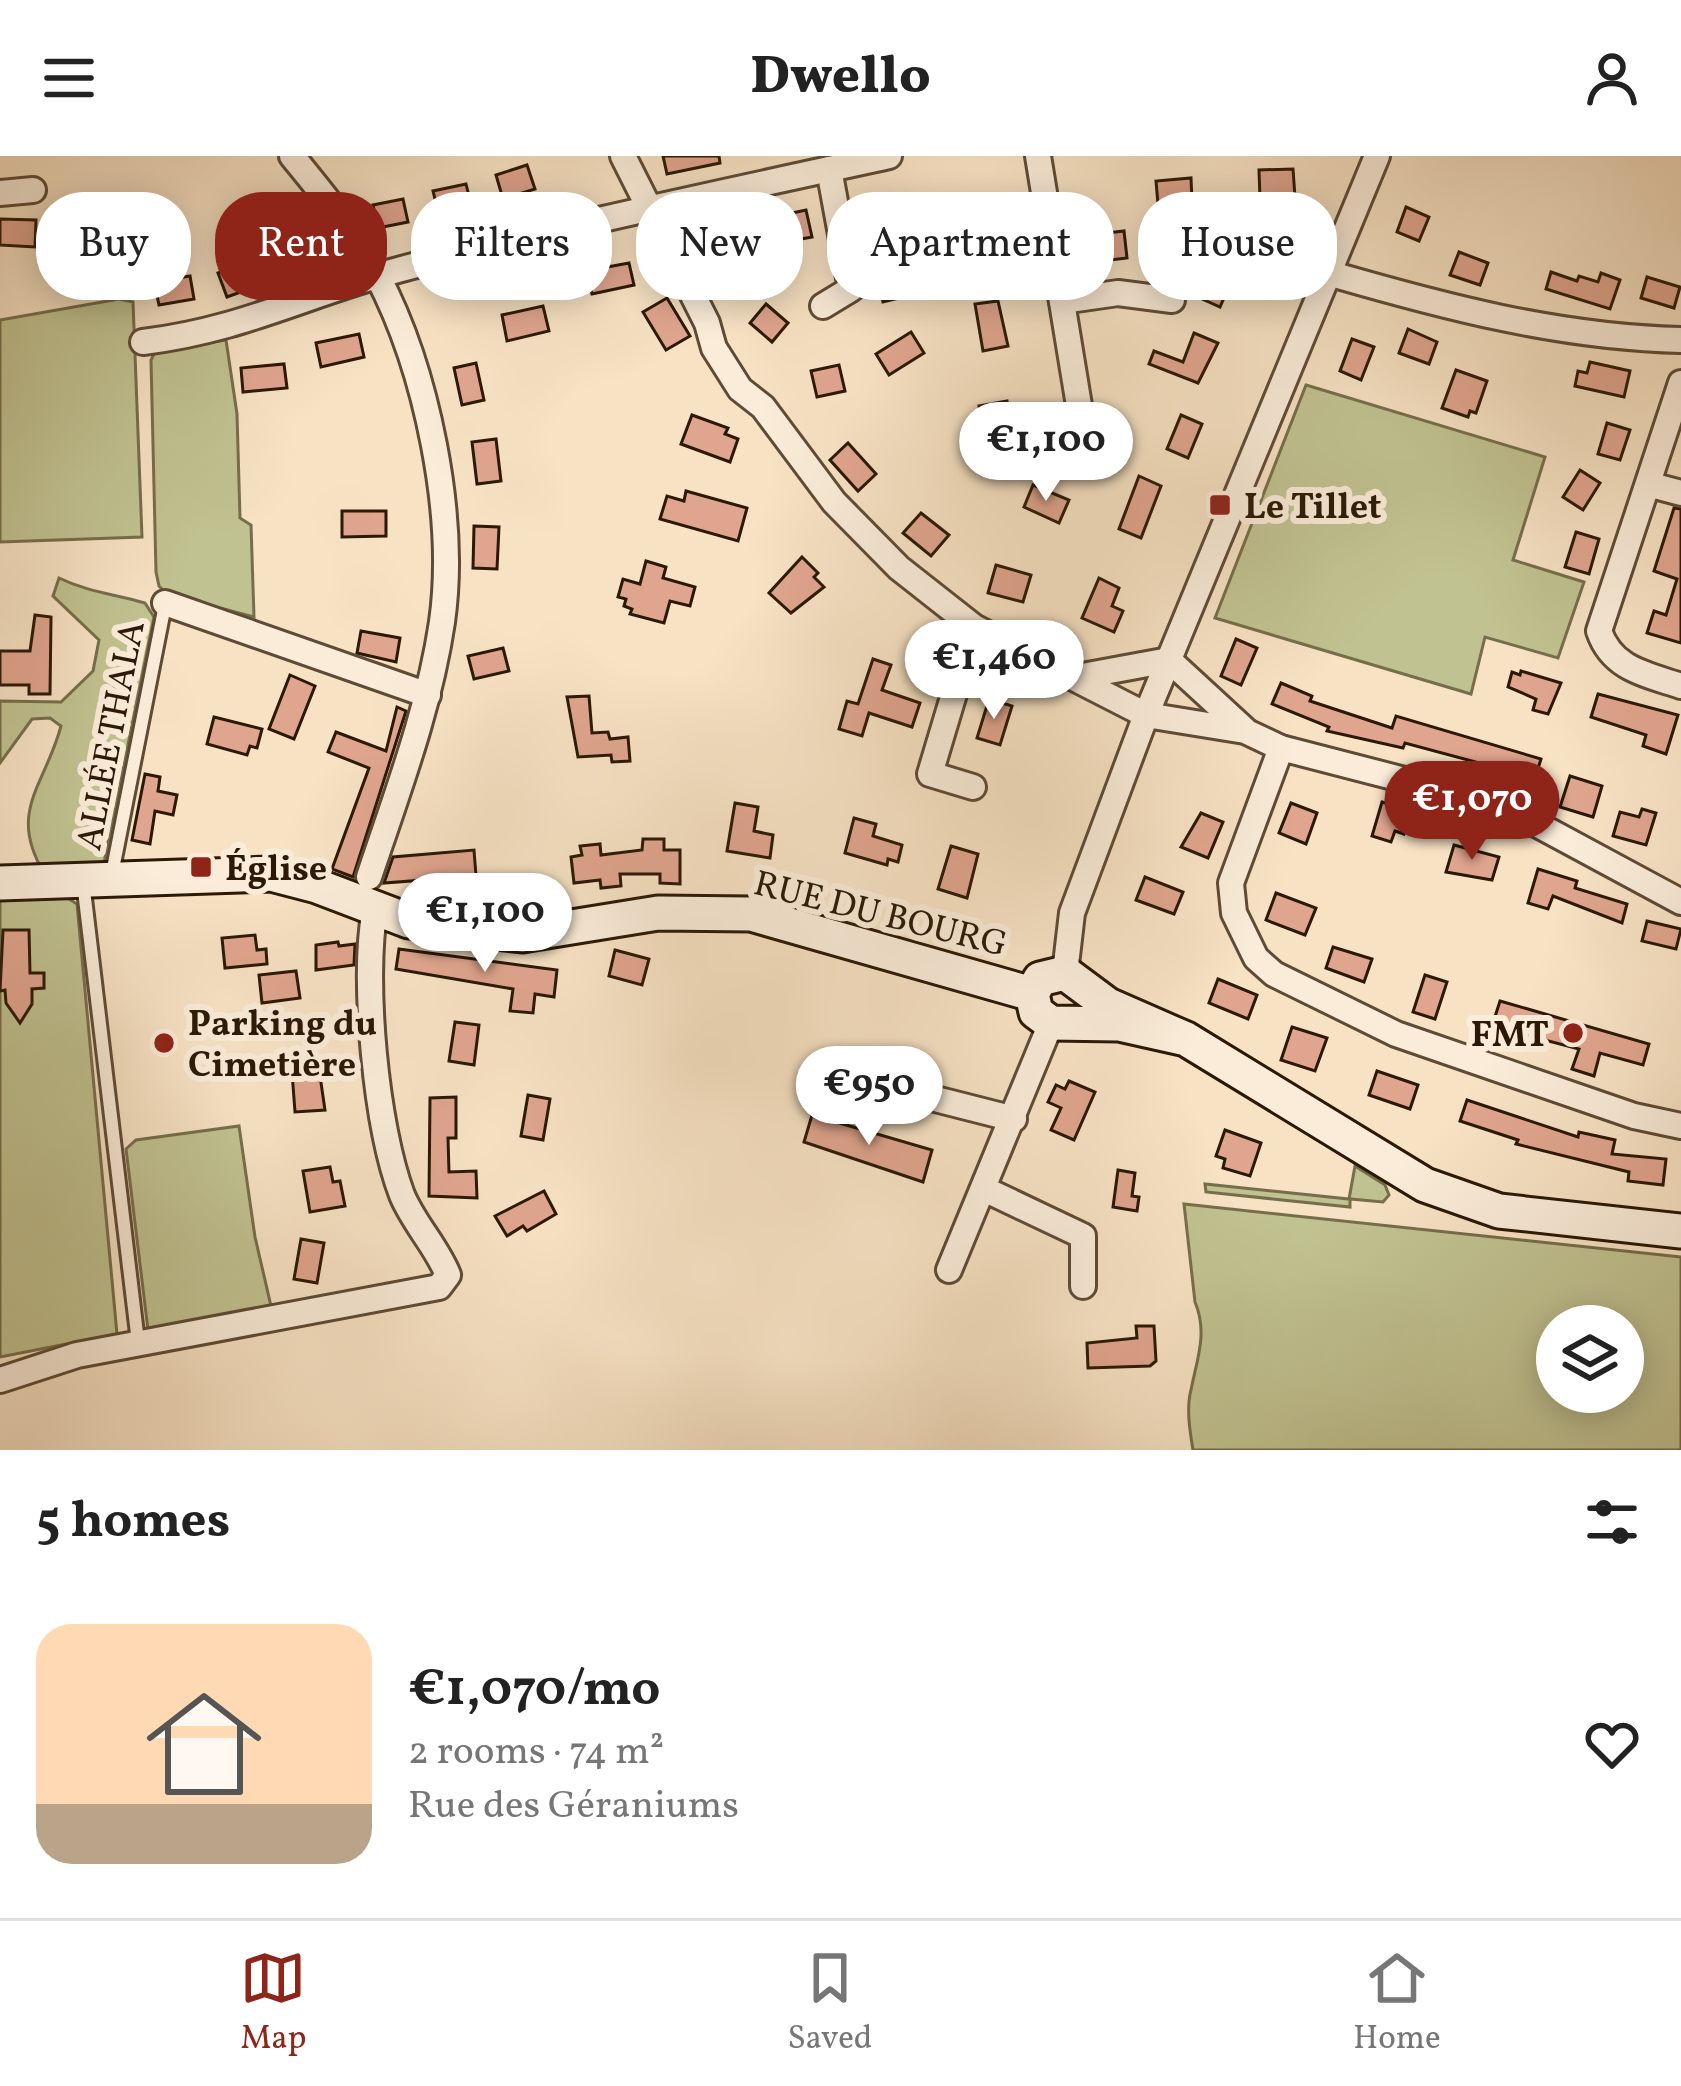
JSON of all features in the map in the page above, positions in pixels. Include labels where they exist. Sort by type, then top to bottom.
[{"type":"street","points":[[292,156],[318,192]]},
{"type":"street","points":[[623,156],[639,192]]},
{"type":"street","points":[[724,192],[890,156]]},
{"type":"street","points":[[1038,156],[1084,436],[1114,448]]},
{"type":"street","points":[[1337,252],[1377,156]]},
{"type":"street","points":[[823,305],[851,289],[829,169]]},
{"type":"street","points":[[0,193],[33,190]]},
{"type":"street","points":[[387,273],[636,212]]},
{"type":"street","points":[[1337,275],[1517,324],[1581,334],[1681,340]]},
{"type":"street","points":[[1062,301],[1118,292],[1138,295]]},
{"type":"street","points":[[143,342],[238,326],[309,300]]},
{"type":"street","points":[[0,1380],[76,1355],[439,1287],[448,1275],[413,1219],[390,1157],[370,956],[372,893],[428,695],[445,588],[444,531],[423,400],[386,300]]},
{"type":"street","points":[[695,300],[714,348],[740,389],[763,407],[834,502],[899,568],[974,627],[1146,715],[1245,731],[1281,748],[1501,805],[1681,902]]},
{"type":"street","points":[[949,1270],[1061,1022],[1083,1003],[1073,980],[1072,913],[1146,715],[1317,300]]},
{"type":"street","points":[[1681,383],[1599,631],[1606,653],[1629,669],[1681,686]]},
{"type":"street","points":[[1651,485],[1681,493]]},
{"type":"street","points":[[165,604],[428,695]]},
{"type":"street","points":[[973,787],[930,774],[974,627]]},
{"type":"street","points":[[1075,677],[1168,660]]},
{"type":"street","points":[[1168,660],[1245,731]]},
{"type":"street","points":[[1281,748],[1231,884],[1234,913],[1256,958],[1274,974],[1396,1034],[1613,1109],[1681,1126]]},
{"type":"street","name":"RUE DU BOURG","points":[[0,883],[290,876],[372,893],[438,927],[522,934],[658,913],[751,914],[1032,994]]},
{"type":"street","points":[[1186,1039],[1120,1024],[1061,1022],[1036,1012],[1032,994],[1040,979],[1073,980],[1108,1005],[1186,1039],[1247,1083],[1383,1162],[1466,1201],[1499,1211],[1681,1231]]},
{"type":"street","points":[[853,1078],[1014,1119]]},
{"type":"street","points":[[983,1189],[1083,1236],[1083,1286]]},
{"type":"lane","name":"ALLÉE THALA","points":[[139,1342],[97,880],[165,604]]},
{"type":"green space","points":[[113,300],[133,302],[142,537],[0,542],[0,320]]},
{"type":"green space","points":[[226,340],[237,414],[240,518],[251,525],[254,617],[167,594],[156,572],[151,360],[156,350]]},
{"type":"green space","points":[[1306,385],[1545,457],[1513,560],[1584,582],[1558,658],[1485,637],[1471,694],[1215,618]]},
{"type":"green space","points":[[59,578],[145,603],[154,617],[103,868],[44,873],[33,851],[29,815],[61,726],[50,718],[32,719],[0,763],[0,701],[61,702],[93,671],[99,640],[53,596]]},
{"type":"green space","points":[[63,895],[77,904],[117,1334],[0,1357],[0,898]]},
{"type":"green space","points":[[239,1126],[255,1237],[271,1306],[148,1330],[126,1149],[136,1140]]},
{"type":"green space","points":[[1355,1166],[1385,1185],[1389,1195],[1383,1202],[1350,1199],[1350,1207],[1206,1192],[1205,1184],[1349,1199]]},
{"type":"green space","points":[[1184,1204],[1681,1257],[1681,1450],[1193,1450],[1189,1404],[1201,1335]]},
{"type":"building","points":[[663,156],[719,156],[720,163],[667,174]]},
{"type":"building","points":[[527,165],[535,189],[501,192],[496,175]]},
{"type":"building","points":[[1293,169],[1295,192],[1260,192],[1259,170]]},
{"type":"building","points":[[1191,178],[1192,192],[1157,192],[1156,181]]},
{"type":"building","points":[[466,184],[468,192],[433,192]]},
{"type":"building","points":[[403,199],[408,222],[387,226],[387,202]]},
{"type":"building","points":[[1406,207],[1429,217],[1419,241],[1397,232]]},
{"type":"building","points":[[803,211],[812,237],[803,239]]},
{"type":"building","points":[[0,219],[36,220],[35,247],[0,245]]},
{"type":"building","points":[[1124,231],[1127,258],[1114,260],[1114,232]]},
{"type":"building","points":[[1459,252],[1488,263],[1480,285],[1450,275]]},
{"type":"building","points":[[629,263],[634,285],[612,290],[612,266]]},
{"type":"building","points":[[1551,272],[1577,281],[1579,276],[1598,282],[1601,273],[1620,280],[1610,309],[1546,289]]},
{"type":"building","points":[[1647,277],[1680,287],[1674,308],[1641,298]]},
{"type":"building","points":[[668,300],[690,336],[666,350],[643,312]]},
{"type":"building","points":[[998,301],[1008,346],[983,351],[975,304]]},
{"type":"building","points":[[766,304],[788,323],[772,342],[750,323]]},
{"type":"building","points":[[543,306],[549,331],[507,341],[502,315]]},
{"type":"building","points":[[1408,329],[1437,342],[1429,364],[1399,353]]},
{"type":"building","points":[[911,332],[924,353],[889,375],[876,354]]},
{"type":"building","points":[[1194,333],[1218,343],[1198,383],[1149,364],[1154,351],[1183,362]]},
{"type":"building","points":[[359,334],[364,357],[321,367],[316,343]]},
{"type":"building","points":[[1352,339],[1374,347],[1361,380],[1340,371]]},
{"type":"building","points":[[1590,362],[1630,371],[1624,397],[1575,386],[1578,371],[1587,373]]},
{"type":"building","points":[[476,363],[484,400],[462,405],[454,368]]},
{"type":"building","points":[[284,364],[287,388],[243,392],[241,368]]},
{"type":"building","points":[[839,365],[845,391],[817,397],[811,371]]},
{"type":"building","points":[[1456,370],[1487,381],[1476,413],[1470,411],[1468,417],[1442,408]]},
{"type":"building","points":[[1007,401],[1013,437],[984,442],[979,406]]},
{"type":"building","points":[[692,415],[728,428],[725,434],[738,439],[730,462],[681,444]]},
{"type":"building","points":[[1181,415],[1202,424],[1188,458],[1167,449]]},
{"type":"building","points":[[1607,423],[1630,430],[1620,460],[1598,454]]},
{"type":"building","points":[[496,439],[501,481],[477,484],[472,442]]},
{"type":"building","points":[[848,443],[876,474],[858,491],[830,460]]},
{"type":"building","points":[[1580,470],[1600,483],[1583,510],[1563,497]]},
{"type":"building","points":[[1139,476],[1161,486],[1141,538],[1119,529]]},
{"type":"building","points":[[1033,485],[1069,500],[1059,523],[1024,507]]},
{"type":"building","points":[[686,491],[747,508],[738,541],[660,519],[667,496],[684,501]]},
{"type":"building","points":[[1674,508],[1681,509],[1681,643],[1647,633],[1654,611],[1666,615],[1677,579],[1654,571]]},
{"type":"building","points":[[342,511],[386,511],[386,536],[342,537]]},
{"type":"building","points":[[921,513],[949,535],[931,556],[903,533]]},
{"type":"building","points":[[474,526],[499,527],[497,569],[473,568]]},
{"type":"building","points":[[1576,532],[1599,539],[1589,574],[1565,567]]},
{"type":"building","points":[[802,557],[824,587],[791,613],[769,593]]},
{"type":"building","points":[[646,561],[666,567],[663,578],[695,587],[690,606],[670,601],[664,623],[630,614],[632,609],[624,606],[626,599],[618,597],[623,579],[640,584]]},
{"type":"building","points":[[996,565],[1031,575],[1023,602],[988,593]]},
{"type":"building","points":[[1099,578],[1119,588],[1112,606],[1123,611],[1114,632],[1082,618]]},
{"type":"building","points":[[35,615],[51,617],[50,694],[29,694],[29,685],[0,685],[0,651],[30,651]]},
{"type":"building","points":[[361,631],[400,638],[396,662],[357,653]]},
{"type":"building","points":[[1236,639],[1257,648],[1241,685],[1221,676]]},
{"type":"building","points":[[503,648],[509,671],[474,679],[468,656]]},
{"type":"building","points":[[873,659],[891,665],[882,690],[920,703],[912,727],[869,713],[862,736],[839,729],[847,701],[858,704]]},
{"type":"building","points":[[1521,671],[1561,683],[1548,714],[1533,710],[1536,699],[1508,687],[1512,672],[1520,675]]},
{"type":"building","points":[[290,675],[315,686],[294,739],[269,729]]},
{"type":"building","points":[[1281,683],[1312,696],[1310,701],[1392,728],[1396,716],[1541,759],[1535,778],[1405,743],[1403,748],[1327,731],[1329,727],[1272,704]]},
{"type":"building","points":[[1598,694],[1678,715],[1666,754],[1643,746],[1646,735],[1591,717]]},
{"type":"building","points":[[589,696],[592,733],[608,732],[610,739],[628,737],[630,761],[612,762],[611,755],[578,757],[567,697]]},
{"type":"building","points":[[989,699],[1012,706],[1000,745],[977,738]]},
{"type":"building","points":[[397,707],[406,711],[353,877],[332,869],[369,768],[328,752],[336,732],[386,751]]},
{"type":"building","points":[[214,717],[262,729],[257,748],[250,746],[247,755],[207,744]]},
{"type":"building","points":[[145,774],[160,777],[158,791],[177,795],[173,815],[155,811],[150,844],[132,840]]},
{"type":"building","points":[[1570,776],[1602,786],[1593,817],[1560,807]]},
{"type":"building","points":[[1382,802],[1412,811],[1404,834],[1395,831],[1391,842],[1372,836]]},
{"type":"building","points":[[735,803],[758,807],[754,831],[773,835],[770,858],[727,851]]},
{"type":"building","points":[[1291,803],[1317,813],[1306,844],[1279,833]]},
{"type":"building","points":[[1642,809],[1656,813],[1646,845],[1613,836],[1620,812],[1639,817]]},
{"type":"building","points":[[1201,813],[1223,822],[1208,858],[1181,847]]},
{"type":"building","points":[[854,818],[876,824],[873,836],[902,845],[898,862],[888,859],[887,865],[845,853]]},
{"type":"building","points":[[643,839],[664,839],[664,850],[680,850],[680,884],[660,883],[660,874],[620,874],[621,886],[601,888],[600,880],[574,883],[571,857],[582,855],[580,846],[600,844],[601,855],[642,850]]},
{"type":"building","points":[[1454,845],[1499,857],[1492,880],[1446,872]]},
{"type":"building","points":[[951,846],[978,854],[967,898],[938,889]]},
{"type":"building","points":[[474,850],[476,876],[384,883],[393,857]]},
{"type":"building","points":[[1538,869],[1577,881],[1575,888],[1627,904],[1622,923],[1553,896],[1548,909],[1528,903]]},
{"type":"building","points":[[1145,877],[1183,892],[1174,914],[1136,900]]},
{"type":"building","points":[[1276,893],[1316,908],[1305,935],[1266,920]]},
{"type":"building","points":[[1647,921],[1681,929],[1676,949],[1642,941]]},
{"type":"building","points":[[3,930],[29,930],[30,973],[44,973],[44,988],[32,989],[32,1004],[20,1023],[6,1003],[5,990],[0,991]]},
{"type":"building","points":[[255,935],[257,950],[266,949],[267,964],[225,968],[222,938]]},
{"type":"building","points":[[338,942],[339,946],[355,944],[354,965],[316,970],[316,945]]},
{"type":"building","points":[[1333,947],[1372,959],[1364,982],[1326,968]]},
{"type":"building","points":[[399,949],[557,970],[554,997],[535,994],[533,1013],[510,1011],[513,989],[396,969]]},
{"type":"building","points":[[615,950],[649,959],[642,985],[609,976]]},
{"type":"building","points":[[296,971],[300,998],[262,1003],[259,975]]},
{"type":"building","points":[[1425,975],[1447,982],[1435,1019],[1413,1012]]},
{"type":"building","points":[[1218,979],[1257,995],[1248,1019],[1209,1003]]},
{"type":"building","points":[[1500,1001],[1649,1044],[1643,1065],[1600,1053],[1594,1076],[1572,1069],[1579,1049],[1492,1026]]},
{"type":"building","points":[[455,1022],[479,1025],[474,1065],[449,1061]]},
{"type":"building","points":[[1292,1027],[1327,1038],[1315,1071],[1281,1060]]},
{"type":"building","points":[[319,1069],[325,1110],[295,1112],[292,1072]]},
{"type":"building","points":[[1377,1071],[1418,1085],[1410,1109],[1369,1095]]},
{"type":"building","points":[[1069,1081],[1095,1092],[1074,1140],[1051,1130],[1061,1108],[1048,1102],[1056,1085],[1065,1089]]},
{"type":"building","points":[[528,1095],[550,1099],[543,1140],[521,1136]]},
{"type":"building","points":[[456,1097],[456,1138],[448,1138],[449,1172],[476,1171],[477,1198],[429,1196],[430,1098]]},
{"type":"building","points":[[1467,1100],[1578,1137],[1579,1132],[1615,1140],[1612,1154],[1666,1159],[1663,1185],[1628,1181],[1629,1172],[1516,1144],[1518,1140],[1460,1121]]},
{"type":"building","points":[[812,1115],[932,1150],[923,1182],[804,1142]]},
{"type":"building","points":[[1225,1130],[1261,1143],[1250,1176],[1223,1168],[1225,1159],[1216,1156]]},
{"type":"building","points":[[330,1167],[333,1182],[340,1181],[345,1206],[310,1212],[303,1171]]},
{"type":"building","points":[[1118,1170],[1135,1173],[1132,1196],[1139,1197],[1137,1211],[1113,1207]]},
{"type":"building","points":[[544,1191],[556,1214],[527,1231],[523,1226],[507,1236],[495,1216]]},
{"type":"building","points":[[301,1239],[324,1243],[317,1283],[294,1279]]},
{"type":"building","points":[[1136,1326],[1154,1326],[1156,1361],[1150,1366],[1088,1368],[1087,1343],[1137,1338]]},
{"type":"place","name":"Le Tillet","points":[[1220,505]]},
{"type":"place","name":"Église","points":[[201,867]]},
{"type":"place","name":"FMT","points":[[1573,1033]]},
{"type":"place","name":"Parking du Cimetière","points":[[164,1043]]}]
